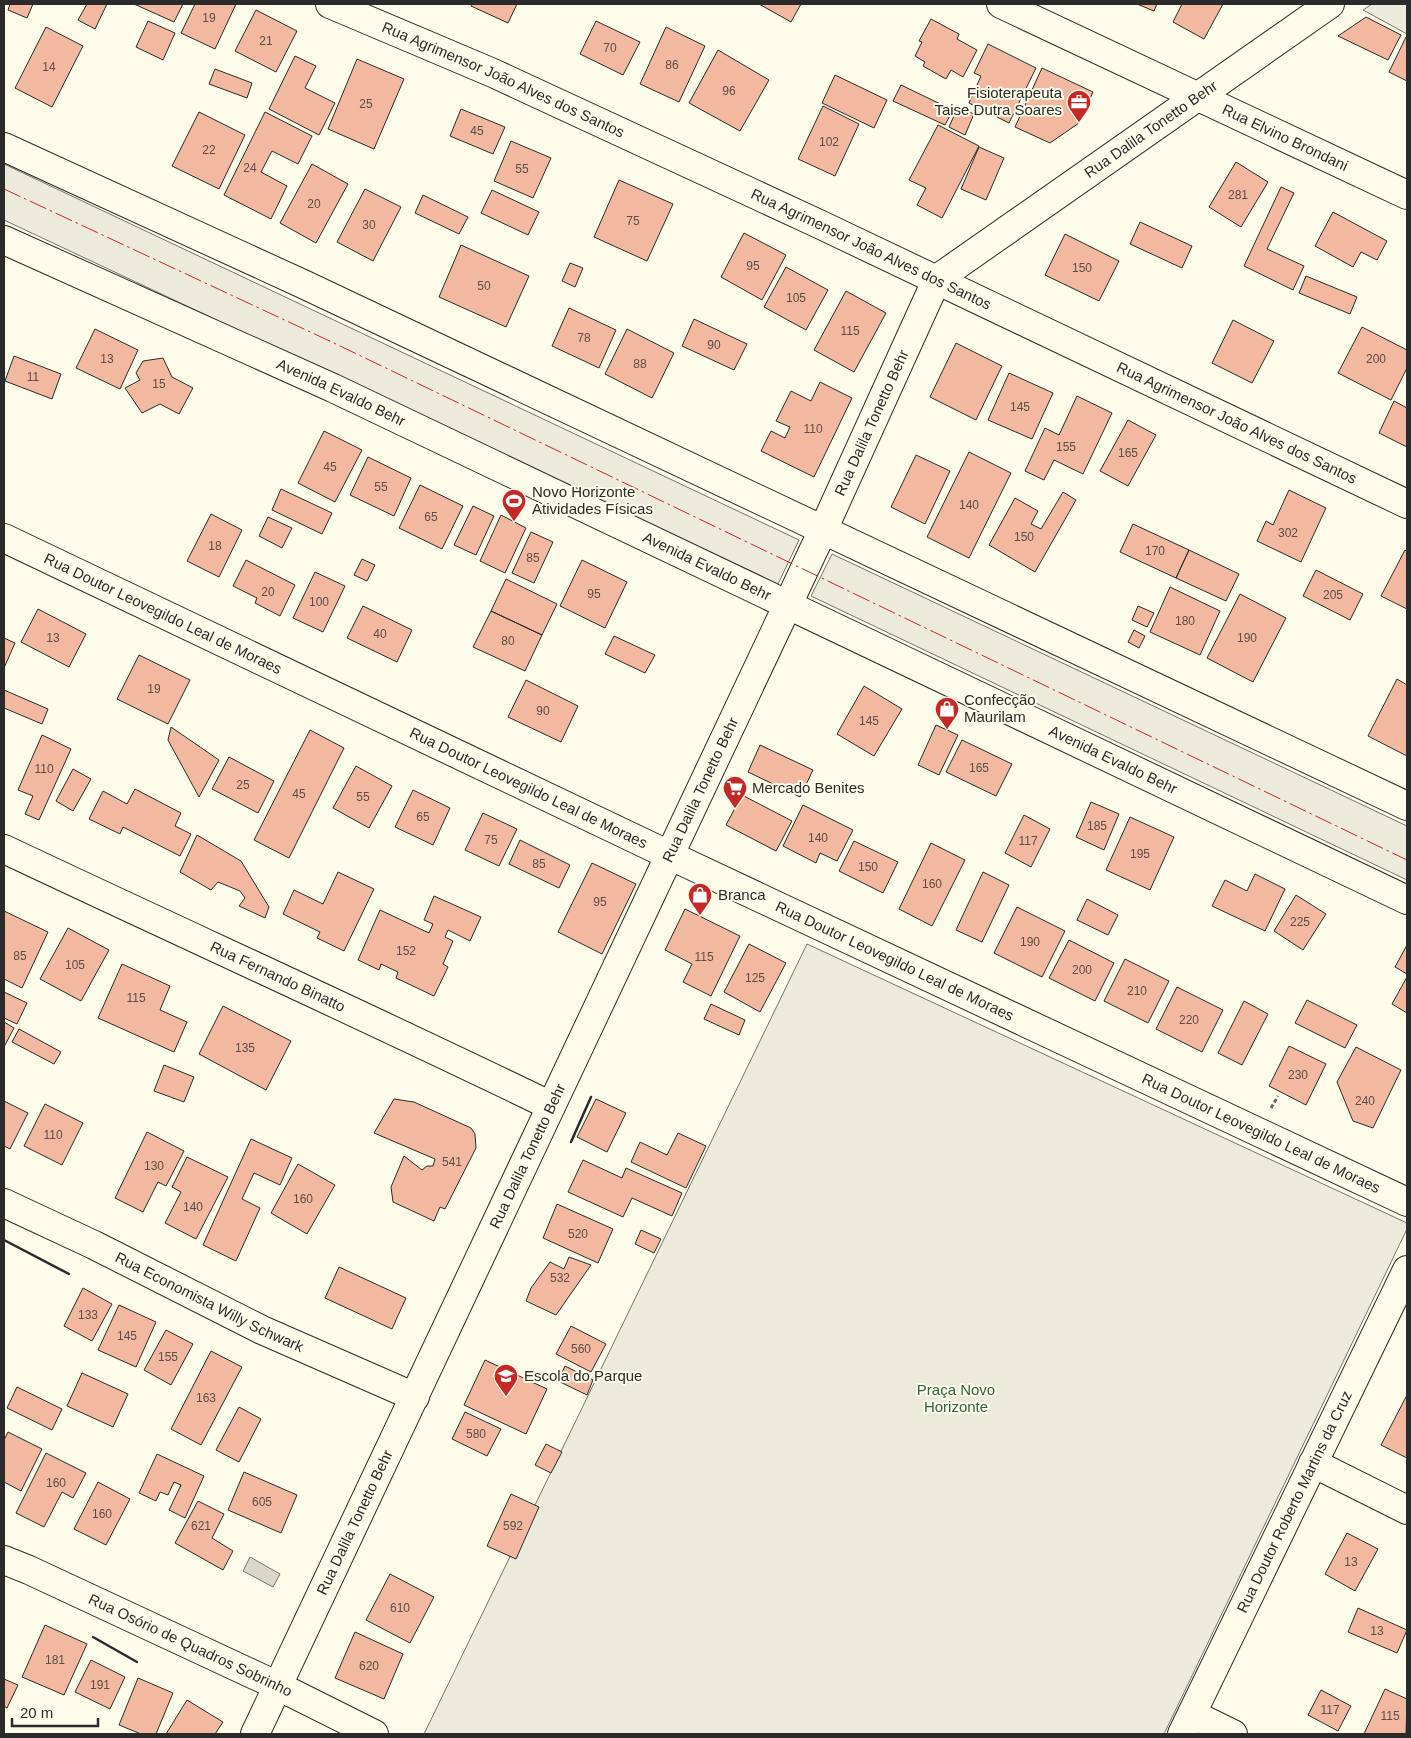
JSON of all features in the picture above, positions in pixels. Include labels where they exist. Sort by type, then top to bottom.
[{"type":"street","name":"Rua Agrimensor João Alves dos Santos","points":[[330,4],[492,73],[937,279],[1407,504]]},
{"type":"street","name":"Rua Elvino Brondani","points":[[1001,4],[1407,195]]},
{"type":"street","name":"Rua Dalila Tonetto Behr","points":[[255,1734],[823,530],[937,279],[1330,4]]},
{"type":"street","points":[[4,147],[311,288],[1407,806]]},
{"type":"street","name":"Avenida Evaldo Behr","points":[[4,240],[342,392],[1407,900]]},
{"type":"street","name":"Rua Doutor Leovegildo Leal de Moraes","points":[[4,538],[669,855],[1407,1202]]},
{"type":"street","name":"Rua Fernando Binatto","points":[[4,849],[230,956],[417,1041],[551,1106]]},
{"type":"street","name":"Rua Economista Willy Schwark","points":[[4,1203],[94,1245],[262,1330],[415,1396]]},
{"type":"street","name":"Rua Doutor Roberto Martins da Cruz","points":[[1187,1724],[1407,1270]]},
{"type":"street","points":[[1313,1464],[1407,1510]]},
{"type":"street","name":"Rua Osório de Quadros Sobrinho","points":[[4,1560],[278,1686],[374,1734]]},
{"type":"street","points":[[1187,1724],[1233,1734]]},
{"type":"path","points":[[1269,1111],[1278,1096]]},
{"type":"green space","points":[[1372,4],[1407,4],[1407,34],[1363,10]]},
{"type":"green space","points":[[4,164],[799,540],[778,584],[4,220]]},
{"type":"green space","points":[[832,554],[1407,826],[1407,880],[811,596]]},
{"type":"green space","name":"Praça Novo Horizonte","points":[[807,944],[1407,1223],[1407,1229],[1164,1734],[424,1734]]},
{"type":"shaded area","points":[[250,1557],[280,1574],[273,1587],[243,1571]]},
{"type":"building","points":[[10,4],[33,4],[27,18],[8,10]]},
{"type":"building","points":[[87,4],[107,4],[95,29],[78,20]]},
{"type":"building","points":[[134,4],[183,4],[174,22]]},
{"type":"building","points":[[195,4],[236,4],[215,49],[181,33]]},
{"type":"building","points":[[472,4],[517,4],[508,23],[471,6]]},
{"type":"building","points":[[759,4],[801,4],[791,22]]},
{"type":"building","points":[[1137,4],[1157,4],[1154,11]]},
{"type":"building","points":[[1182,4],[1223,4],[1204,39],[1173,22]]},
{"type":"building","points":[[256,10],[297,31],[276,72],[235,51]]},
{"type":"building","points":[[1366,17],[1401,35],[1388,60],[1338,36]]},
{"type":"building","points":[[931,19],[959,34],[957,39],[977,50],[963,77],[951,70],[946,79],[923,66],[925,62],[915,56],[922,42],[919,41]]},
{"type":"building","points":[[148,21],[175,33],[163,60],[136,47]]},
{"type":"building","points":[[596,21],[640,42],[623,75],[580,54]]},
{"type":"building","points":[[46,27],[83,46],[52,107],[15,88]]},
{"type":"building","points":[[666,27],[705,46],[679,102],[640,84]]},
{"type":"building","points":[[1407,38],[1407,81],[1389,72]]},
{"type":"building","points":[[988,44],[1036,68],[1009,123],[969,103],[981,76],[974,73]]},
{"type":"building","points":[[718,50],[769,80],[740,131],[689,103]]},
{"type":"building","points":[[295,56],[316,66],[305,88],[335,103],[319,135],[269,109]]},
{"type":"building","points":[[357,59],[404,79],[374,149],[328,129]]},
{"type":"building","points":[[1042,68],[1093,92],[1079,123],[1050,143],[1015,127]]},
{"type":"building","points":[[215,69],[252,83],[247,98],[209,84]]},
{"type":"building","points":[[835,75],[887,100],[874,128],[822,103]]},
{"type":"building","points":[[901,85],[953,110],[945,125],[893,101]]},
{"type":"building","points":[[823,106],[859,124],[835,176],[798,159]]},
{"type":"building","points":[[958,107],[974,114],[965,135],[949,127]]},
{"type":"building","points":[[461,109],[505,127],[493,154],[450,136]]},
{"type":"building","points":[[199,112],[245,135],[219,189],[172,166]]},
{"type":"building","points":[[265,112],[312,136],[298,164],[272,151],[261,172],[287,186],[271,219],[224,195]]},
{"type":"building","points":[[938,125],[979,146],[942,218],[917,205],[926,188],[909,180]]},
{"type":"building","points":[[511,141],[551,158],[533,198],[494,181]]},
{"type":"building","points":[[979,147],[1004,158],[986,200],[961,189]]},
{"type":"building","points":[[1236,162],[1268,182],[1241,227],[1209,207]]},
{"type":"building","points":[[312,164],[348,184],[316,243],[280,223]]},
{"type":"building","points":[[619,180],[673,204],[647,261],[594,237]]},
{"type":"building","points":[[1281,187],[1294,193],[1267,249],[1304,266],[1293,290],[1244,266]]},
{"type":"building","points":[[365,189],[401,207],[373,261],[337,242]]},
{"type":"building","points":[[492,190],[539,212],[528,235],[481,213]]},
{"type":"building","points":[[423,195],[468,217],[459,234],[415,213]]},
{"type":"building","points":[[1333,212],[1387,241],[1377,260],[1361,252],[1353,267],[1315,246]]},
{"type":"building","points":[[1140,222],[1192,246],[1182,268],[1130,244]]},
{"type":"building","points":[[744,233],[786,255],[762,300],[721,277]]},
{"type":"building","points":[[1065,234],[1119,261],[1099,301],[1045,275]]},
{"type":"building","points":[[461,245],[529,276],[506,327],[439,297]]},
{"type":"building","points":[[570,263],[583,268],[575,287],[562,281]]},
{"type":"building","points":[[786,267],[828,290],[806,330],[764,307]]},
{"type":"building","points":[[1306,276],[1357,297],[1350,314],[1299,293]]},
{"type":"building","points":[[846,291],[886,313],[854,372],[814,350]]},
{"type":"building","points":[[569,308],[616,330],[599,368],[552,346]]},
{"type":"building","points":[[694,319],[747,344],[734,370],[682,346]]},
{"type":"building","points":[[1233,320],[1274,341],[1252,383],[1212,363]]},
{"type":"building","points":[[1362,327],[1407,350],[1407,368],[1391,400],[1338,373]]},
{"type":"building","points":[[95,329],[138,350],[120,389],[76,368]]},
{"type":"building","points":[[627,329],[674,353],[652,398],[605,374]]},
{"type":"building","points":[[956,343],[1002,366],[976,420],[930,397]]},
{"type":"building","points":[[14,356],[61,374],[52,399],[5,381]]},
{"type":"building","points":[[163,358],[172,377],[193,388],[179,414],[160,404],[142,413],[125,388],[140,380],[136,373],[143,361]]},
{"type":"building","points":[[1009,373],[1053,393],[1032,439],[988,420]]},
{"type":"building","points":[[820,382],[852,398],[814,477],[761,451],[771,431],[785,438],[790,427],[776,421],[791,391],[811,401]]},
{"type":"building","points":[[1077,396],[1112,413],[1083,474],[1054,460],[1044,480],[1025,471],[1045,428],[1059,435]]},
{"type":"building","points":[[1394,401],[1407,408],[1407,447],[1379,433]]},
{"type":"building","points":[[1128,420],[1156,435],[1128,486],[1100,471]]},
{"type":"building","points":[[324,431],[362,450],[335,502],[298,483]]},
{"type":"building","points":[[969,452],[1011,473],[969,558],[927,537]]},
{"type":"building","points":[[916,455],[950,471],[925,524],[891,507]]},
{"type":"building","points":[[368,457],[411,478],[394,516],[350,495]]},
{"type":"building","points":[[420,485],[463,506],[442,549],[399,528]]},
{"type":"building","points":[[281,489],[332,513],[322,534],[272,510]]},
{"type":"building","points":[[1289,490],[1326,508],[1301,562],[1257,541],[1266,521],[1273,525]]},
{"type":"building","points":[[1063,492],[1076,500],[1035,572],[989,545],[1015,498],[1038,511],[1031,524],[1041,529]]},
{"type":"building","points":[[473,506],[494,516],[476,555],[454,545]]},
{"type":"building","points":[[211,514],[242,530],[219,577],[187,561]]},
{"type":"building","points":[[501,515],[526,528],[505,573],[480,561]]},
{"type":"building","points":[[268,517],[292,528],[282,548],[259,536]]},
{"type":"building","points":[[1133,524],[1189,550],[1176,578],[1120,552]]},
{"type":"building","points":[[531,532],[553,542],[534,583],[512,573]]},
{"type":"building","points":[[1189,550],[1239,574],[1226,601],[1176,578]]},
{"type":"building","points":[[1405,550],[1407,552],[1407,609],[1381,596]]},
{"type":"building","points":[[362,559],[375,565],[367,581],[354,575]]},
{"type":"building","points":[[246,560],[295,585],[280,616],[255,603],[257,598],[233,586]]},
{"type":"building","points":[[582,560],[627,582],[605,628],[560,606]]},
{"type":"building","points":[[1316,570],[1363,594],[1350,620],[1303,596]]},
{"type":"building","points":[[315,572],[345,586],[323,632],[293,618]]},
{"type":"building","points":[[506,579],[557,604],[542,635],[491,611]]},
{"type":"building","points":[[1170,587],[1220,611],[1200,655],[1150,632]]},
{"type":"building","points":[[1240,594],[1286,618],[1253,682],[1207,658]]},
{"type":"building","points":[[363,606],[412,630],[397,662],[347,638]]},
{"type":"building","points":[[1138,606],[1154,613],[1147,627],[1132,620]]},
{"type":"building","points":[[38,609],[86,634],[69,667],[21,642]]},
{"type":"building","points":[[491,611],[542,635],[525,671],[473,647]]},
{"type":"building","points":[[1134,630],[1145,636],[1139,648],[1128,642]]},
{"type":"building","points":[[614,636],[655,655],[645,673],[605,654]]},
{"type":"building","points":[[4,638],[15,643],[4,668]]},
{"type":"building","points":[[139,655],[190,680],[168,724],[117,699]]},
{"type":"building","points":[[1397,679],[1407,685],[1407,756],[1368,736]]},
{"type":"building","points":[[526,680],[578,706],[561,742],[508,717]]},
{"type":"building","points":[[864,686],[902,709],[874,756],[837,734]]},
{"type":"building","points":[[4,690],[48,709],[42,724],[4,708]]},
{"type":"building","points":[[936,725],[958,735],[939,775],[918,765]]},
{"type":"building","points":[[171,727],[219,760],[199,797],[168,740]]},
{"type":"building","points":[[310,730],[344,748],[289,858],[254,840]]},
{"type":"building","points":[[42,735],[71,749],[39,820],[25,814],[33,796],[18,790]]},
{"type":"building","points":[[962,740],[1012,764],[996,796],[946,772]]},
{"type":"building","points":[[760,745],[813,770],[800,797],[748,772]]},
{"type":"building","points":[[229,757],[274,781],[258,813],[212,789]]},
{"type":"building","points":[[356,766],[392,786],[369,828],[333,808]]},
{"type":"building","points":[[73,769],[91,779],[73,811],[56,801]]},
{"type":"building","points":[[135,789],[181,813],[175,826],[191,834],[180,856],[123,827],[120,834],[89,819],[103,791],[127,804]]},
{"type":"building","points":[[413,790],[450,808],[433,845],[395,827]]},
{"type":"building","points":[[742,795],[792,821],[776,851],[726,825]]},
{"type":"building","points":[[1091,802],[1119,814],[1104,850],[1076,837]]},
{"type":"building","points":[[803,805],[853,830],[837,861],[820,853],[816,863],[783,846]]},
{"type":"building","points":[[483,813],[517,829],[499,866],[465,850]]},
{"type":"building","points":[[1024,815],[1050,829],[1031,867],[1005,853]]},
{"type":"building","points":[[1130,817],[1174,837],[1150,890],[1106,870]]},
{"type":"building","points":[[197,835],[241,861],[269,907],[265,918],[239,906],[245,898],[240,891],[218,882],[211,890],[180,872]]},
{"type":"building","points":[[520,840],[570,865],[559,888],[509,864]]},
{"type":"building","points":[[854,841],[898,862],[883,893],[839,871]]},
{"type":"building","points":[[931,843],[965,860],[932,926],[899,909]]},
{"type":"building","points":[[592,863],[636,884],[602,954],[558,932]]},
{"type":"building","points":[[338,872],[374,889],[344,951],[317,938],[320,932],[283,914],[294,890],[323,904]]},
{"type":"building","points":[[983,872],[1009,885],[982,942],[956,930]]},
{"type":"building","points":[[1255,874],[1285,889],[1265,931],[1212,906],[1225,880],[1247,891]]},
{"type":"building","points":[[1296,895],[1326,914],[1303,950],[1274,931]]},
{"type":"building","points":[[434,896],[481,917],[470,941],[448,930],[445,937],[453,941],[443,964],[448,967],[434,996],[396,978],[398,972],[381,964],[379,970],[358,960],[380,910],[429,933],[433,924],[424,920]]},
{"type":"building","points":[[1087,899],[1118,915],[1108,935],[1077,920]]},
{"type":"building","points":[[1017,907],[1065,931],[1042,977],[994,953]]},
{"type":"building","points":[[685,909],[740,936],[711,996],[683,982],[692,964],[665,950]]},
{"type":"building","points":[[4,911],[48,932],[22,988],[4,979]]},
{"type":"building","points":[[68,928],[109,950],[81,1001],[40,979]]},
{"type":"building","points":[[1069,940],[1114,963],[1095,1001],[1049,978]]},
{"type":"building","points":[[749,944],[786,963],[760,1012],[724,992]]},
{"type":"building","points":[[1407,945],[1407,974],[1395,967]]},
{"type":"building","points":[[1125,959],[1169,981],[1148,1023],[1104,1001]]},
{"type":"building","points":[[122,964],[170,986],[160,1010],[187,1022],[174,1052],[98,1018]]},
{"type":"building","points":[[1407,977],[1407,1013],[1392,1004]]},
{"type":"building","points":[[1177,987],[1223,1010],[1202,1052],[1156,1029]]},
{"type":"building","points":[[4,992],[27,1003],[17,1024],[4,1018]]},
{"type":"building","points":[[1307,1000],[1357,1025],[1345,1048],[1295,1023]]},
{"type":"building","points":[[1244,1001],[1268,1014],[1242,1065],[1218,1053]]},
{"type":"building","points":[[711,1004],[745,1020],[739,1035],[704,1019]]},
{"type":"building","points":[[223,1006],[291,1041],[266,1090],[199,1054]]},
{"type":"building","points":[[4,1022],[14,1028],[4,1047]]},
{"type":"building","points":[[19,1029],[61,1052],[54,1064],[12,1042]]},
{"type":"building","points":[[1289,1046],[1326,1064],[1306,1105],[1269,1086]]},
{"type":"building","points":[[1356,1047],[1401,1070],[1373,1128],[1353,1121],[1337,1082]]},
{"type":"building","points":[[164,1065],[194,1077],[184,1102],[154,1091]]},
{"type":"building","points":[[394,1099],[414,1102],[471,1128],[475,1134],[476,1148],[445,1209],[440,1207],[434,1221],[393,1202],[391,1187],[404,1156],[422,1170],[427,1166],[433,1166],[435,1159],[374,1133]]},
{"type":"building","points":[[596,1099],[626,1113],[607,1152],[577,1137]]},
{"type":"building","points":[[4,1101],[28,1113],[10,1149],[4,1146]]},
{"type":"building","points":[[45,1104],[83,1123],[62,1165],[24,1146]]},
{"type":"building","points":[[147,1132],[184,1151],[166,1186],[158,1182],[143,1212],[115,1198]]},
{"type":"building","points":[[678,1133],[706,1146],[686,1188],[631,1162],[640,1142],[667,1155]]},
{"type":"building","points":[[251,1139],[292,1158],[280,1185],[254,1173],[242,1199],[260,1208],[236,1261],[203,1245]]},
{"type":"building","points":[[187,1157],[228,1177],[196,1239],[165,1223],[181,1192],[172,1187]]},
{"type":"building","points":[[583,1160],[622,1178],[626,1168],[682,1193],[672,1216],[632,1198],[623,1217],[568,1192]]},
{"type":"building","points":[[298,1164],[335,1185],[307,1234],[271,1213]]},
{"type":"building","points":[[557,1204],[613,1229],[598,1263],[543,1238]]},
{"type":"building","points":[[641,1230],[661,1239],[654,1253],[635,1244]]},
{"type":"building","points":[[569,1257],[591,1265],[556,1315],[526,1301],[531,1288],[550,1262],[564,1269]]},
{"type":"building","points":[[339,1267],[406,1298],[392,1329],[325,1298]]},
{"type":"building","points":[[83,1288],[112,1304],[92,1341],[64,1326]]},
{"type":"building","points":[[119,1305],[156,1322],[136,1367],[98,1350]]},
{"type":"building","points":[[571,1326],[606,1344],[591,1372],[556,1354]]},
{"type":"building","points":[[166,1330],[193,1344],[171,1385],[144,1370]]},
{"type":"building","points":[[211,1351],[242,1367],[201,1445],[171,1429]]},
{"type":"building","name":"Escola do Parque","points":[[485,1360],[547,1389],[526,1434],[464,1405]]},
{"type":"building","points":[[565,1366],[593,1380],[587,1395],[558,1381]]},
{"type":"building","points":[[82,1373],[128,1394],[113,1427],[67,1406]]},
{"type":"building","points":[[17,1387],[62,1409],[52,1430],[7,1408]]},
{"type":"building","points":[[1407,1395],[1407,1458],[1381,1445]]},
{"type":"building","points":[[239,1407],[261,1419],[239,1462],[216,1450]]},
{"type":"building","points":[[465,1412],[501,1429],[487,1456],[452,1439]]},
{"type":"building","points":[[8,1432],[42,1449],[21,1491],[4,1482],[4,1440]]},
{"type":"building","points":[[546,1444],[562,1452],[551,1473],[535,1465]]},
{"type":"building","points":[[46,1453],[86,1473],[73,1498],[62,1492],[44,1527],[16,1513]]},
{"type":"building","points":[[157,1454],[204,1476],[185,1518],[169,1510],[181,1485],[174,1482],[168,1495],[160,1492],[156,1501],[139,1493]]},
{"type":"building","points":[[244,1472],[297,1495],[281,1533],[228,1510]]},
{"type":"building","points":[[98,1482],[130,1499],[106,1545],[74,1529]]},
{"type":"building","points":[[511,1494],[539,1507],[516,1559],[487,1546]]},
{"type":"building","points":[[198,1501],[224,1514],[212,1538],[233,1551],[223,1570],[175,1543]]},
{"type":"building","points":[[1347,1533],[1378,1549],[1355,1591],[1325,1574]]},
{"type":"building","points":[[390,1574],[434,1597],[410,1643],[366,1620]]},
{"type":"building","points":[[1358,1608],[1407,1630],[1397,1653],[1348,1632]]},
{"type":"building","points":[[45,1625],[87,1644],[64,1695],[22,1677]]},
{"type":"building","points":[[355,1632],[403,1654],[384,1699],[335,1678]]},
{"type":"building","points":[[91,1660],[125,1677],[110,1709],[75,1692]]},
{"type":"building","points":[[138,1678],[173,1693],[156,1734],[141,1734],[119,1725]]},
{"type":"building","points":[[4,1679],[18,1685],[7,1708],[4,1706]]},
{"type":"building","points":[[1385,1689],[1407,1699],[1406,1734],[1364,1734]]},
{"type":"building","points":[[1321,1690],[1351,1706],[1338,1731],[1308,1715]]},
{"type":"building","points":[[187,1700],[223,1722],[215,1734],[166,1734]]},
{"type":"wall","points":[[571,1142],[591,1097]]},
{"type":"wall","points":[[4,1240],[69,1274]]},
{"type":"wall","points":[[93,1637],[137,1662]]},
{"type":"power","points":[[4,189],[336,344],[1407,860]]},
{"type":"place","name":"Fisioterapeuta Taise Dutra Soares","points":[[1079,123]]},
{"type":"place","name":"Novo Horizonte Atividades Físicas","points":[[514,522]]},
{"type":"place","name":"Confecção Maurilam","points":[[947,730]]},
{"type":"place","name":"Mercado Benites","points":[[735,809]]},
{"type":"place","name":"Branca","points":[[700,916]]},
{"type":"place","name":"Escola do Parque","points":[[506,1397]]}]
